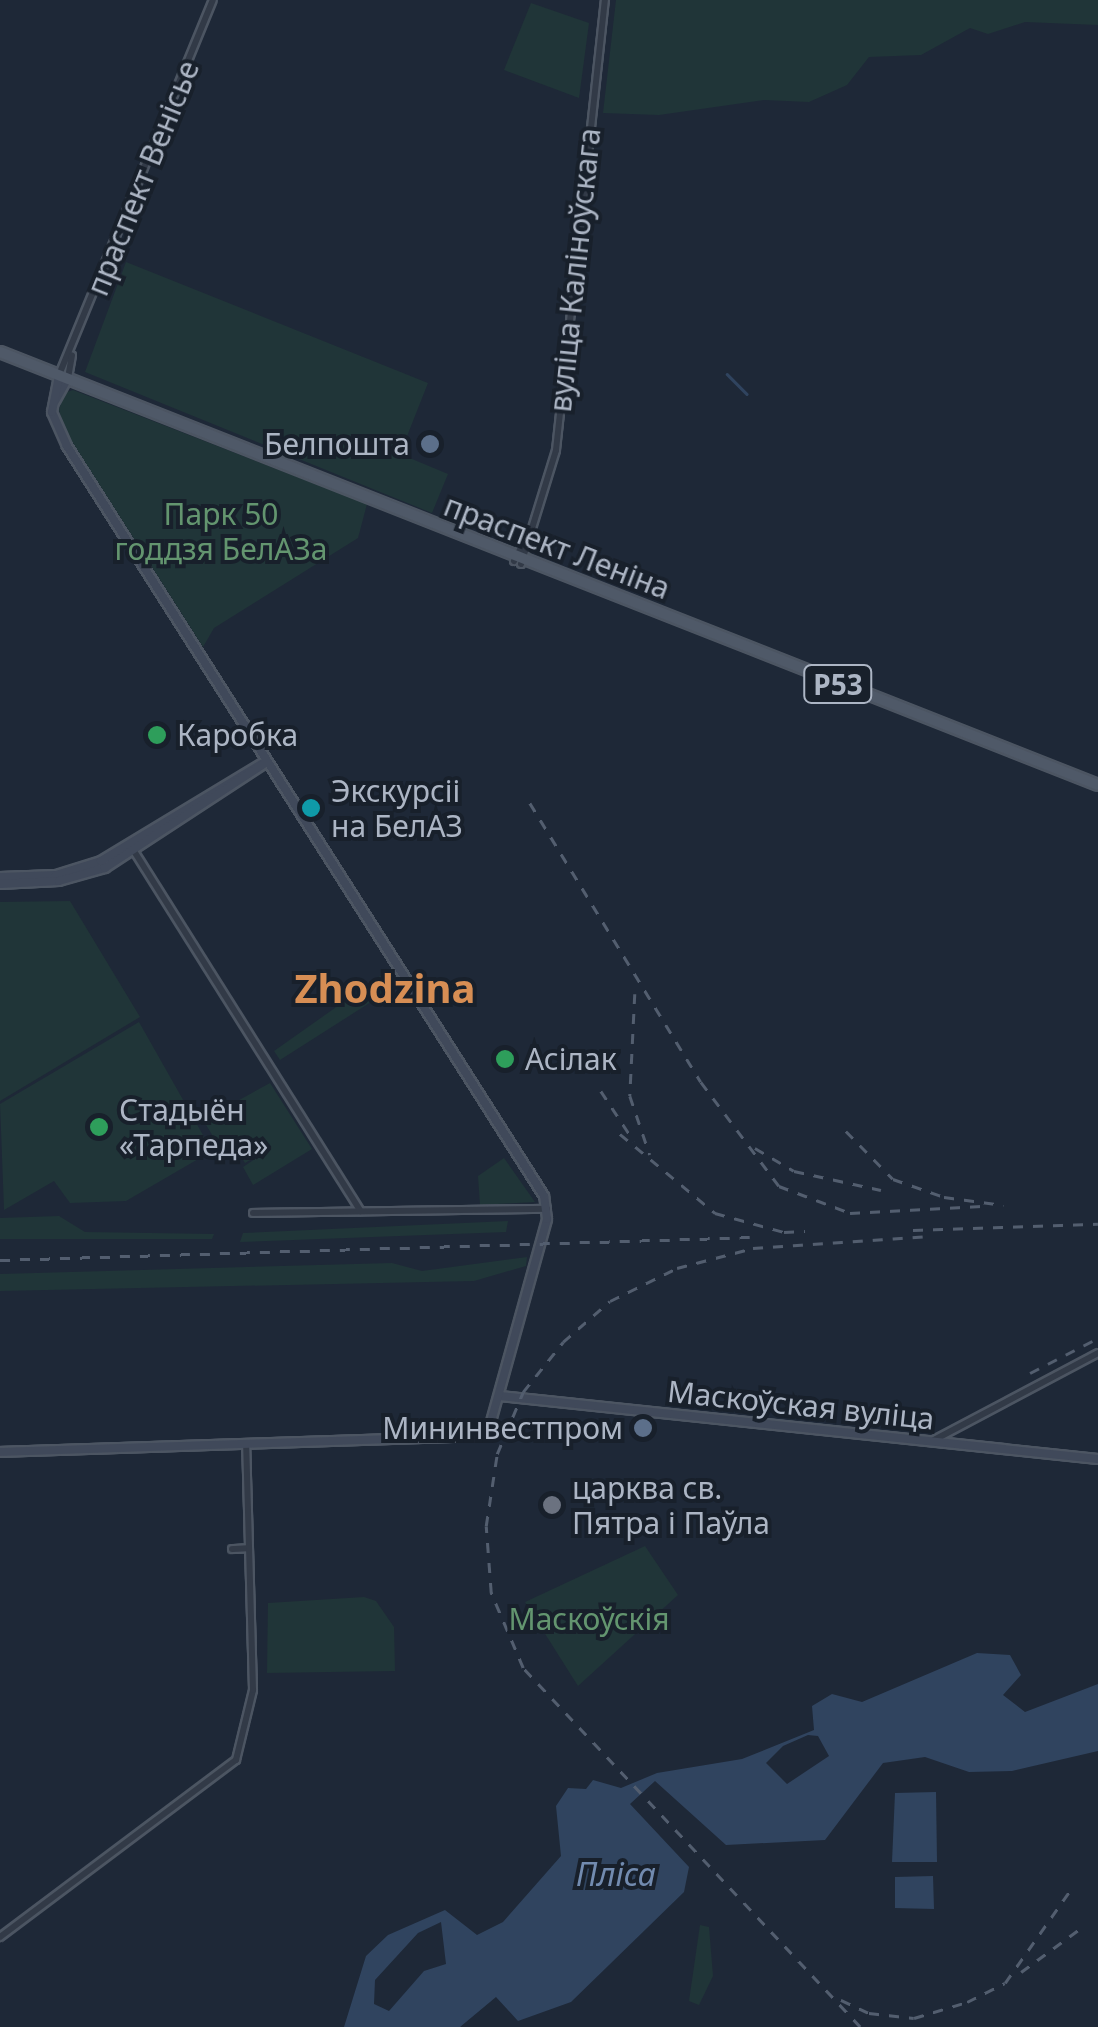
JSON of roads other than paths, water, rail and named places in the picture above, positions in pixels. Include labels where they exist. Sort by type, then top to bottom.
[{"type":"main road","name":"праспект Леніна","points":[[0,355],[1098,788]]},
{"type":"main road","points":[[0,1452],[478,1439],[492,1428],[547,1209],[67,446],[52,416],[66,378]]},
{"type":"main road","points":[[0,880],[70,872],[132,848],[267,762]]},
{"type":"main road","name":"Маскоўская вуліца","points":[[500,1396],[1098,1458]]},
{"type":"street","name":"праспект Венісье","points":[[66,378],[213,0]]},
{"type":"street","name":"вуліца Каліноўскага","points":[[518,560],[556,450],[604,0]]},
{"type":"street","points":[[132,848],[266,1053],[271,1068],[361,1211]]},
{"type":"street","points":[[271,1068],[280,1062]]},
{"type":"street","points":[[252,1214],[547,1209]]},
{"type":"street","points":[[934,1440],[1098,1353]]},
{"type":"street","points":[[0,1937],[236,1760],[253,1690],[246,1446]]},
{"type":"street","points":[[232,1549],[249,1548]]},
{"type":"water","name":"Пліса","points":[[977,1653],[1010,1655],[1021,1675],[1003,1695],[1025,1712],[1098,1684],[1098,1751],[1012,1771],[969,1772],[925,1757],[883,1763],[825,1840],[726,1845],[655,1781],[630,1804],[689,1867],[684,1892],[571,2002],[518,2021],[496,1997],[460,2027],[344,2027],[366,1956],[388,1935],[445,1910],[477,1935],[503,1922],[561,1856],[556,1806],[568,1788],[586,1789],[593,1780],[621,1788],[657,1773],[742,1759],[814,1730],[812,1706],[832,1694],[862,1702]],"holes":[[[808,1735],[818,1736],[829,1756],[787,1784],[766,1763],[783,1746]],[[441,1922],[446,1964],[424,1971],[389,2011],[374,2004],[375,1980],[418,1933]]]},
{"type":"water","points":[[936,1792],[937,1862],[892,1862],[895,1793]]},
{"type":"water","points":[[933,1876],[934,1909],[895,1908],[895,1877]]},
{"type":"waterway","points":[[727,374],[747,394]]},
{"type":"railway","points":[[530,803],[701,1082],[779,1186],[850,1213],[982,1206]]},
{"type":"railway","points":[[635,994],[630,1096],[650,1155]]},
{"type":"railway","points":[[601,1091],[634,1141]]},
{"type":"railway","points":[[846,1131],[893,1179],[944,1197],[1003,1205]]},
{"type":"railway","points":[[620,1134],[715,1213],[784,1232],[805,1231]]},
{"type":"railway","points":[[755,1148],[794,1171],[881,1190]]},
{"type":"railway","points":[[913,1230],[1098,1224]]},
{"type":"railway","points":[[860,2027],[523,1668],[491,1593],[486,1526],[497,1454],[523,1392],[563,1342],[610,1301],[677,1268],[753,1248],[927,1236]]},
{"type":"railway","points":[[0,1260],[758,1237]]},
{"type":"railway","points":[[1030,1373],[1098,1338]]},
{"type":"railway","points":[[841,2000],[869,2013],[914,2018],[967,2002],[1005,1983],[1069,1892]]},
{"type":"railway","points":[[1021,1972],[1085,1925]]},
{"type":"place","name":"Белпошта","points":[[430,444]]},
{"type":"place","name":"Каробка","points":[[157,735]]},
{"type":"place","name":"Экскурсіі на БелАЗ","points":[[311,808]]},
{"type":"place","name":"Асілак","points":[[505,1059]]},
{"type":"place","name":"Стадыён «Тарпеда»","points":[[99,1127]]},
{"type":"place","name":"Мининвестпром","points":[[643,1428]]},
{"type":"place","name":"царква св. Пятра і Паўла","points":[[552,1505]]},
{"type":"district","name":"Zhodzina","points":[[385,988]]},
{"type":"park label","name":"Парк 50 годдзя БелАЗа","points":[[221,531]]},
{"type":"park label","name":"Маскоўскія","points":[[589,1619]]}]
